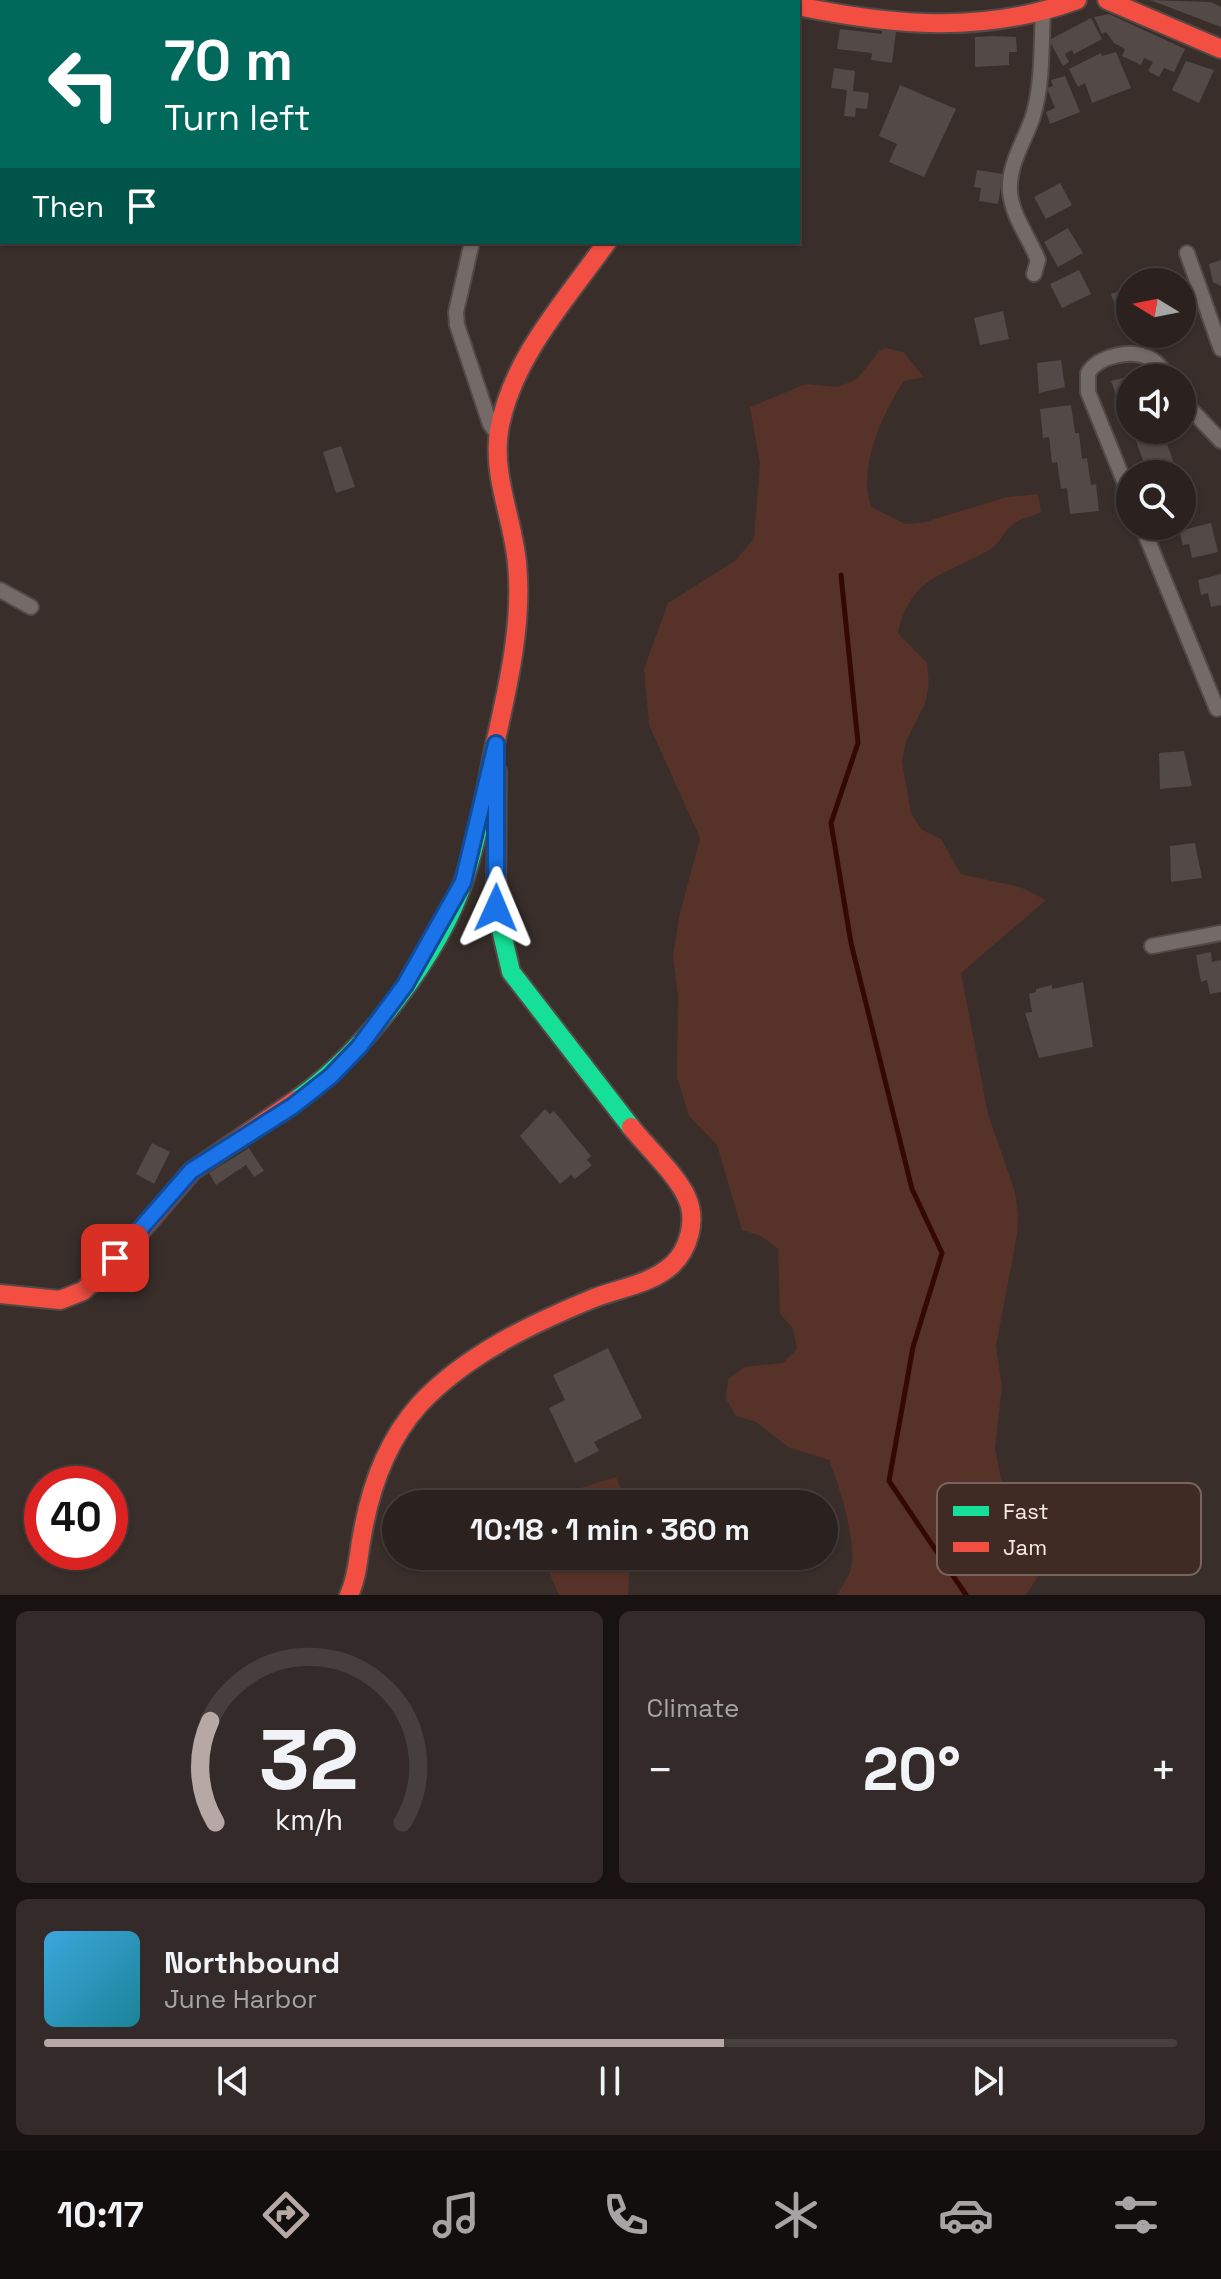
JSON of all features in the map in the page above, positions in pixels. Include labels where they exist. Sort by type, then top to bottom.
[{"type":"street","points":[[800,6],[852,17],[917,23],[998,21],[1043,12],[1077,0]]},
{"type":"street","points":[[1107,0],[1221,49]]},
{"type":"street","points":[[1034,274],[1038,260],[1013,209],[1010,191],[1015,160],[1033,117],[1038,92],[1043,12]]},
{"type":"street","points":[[472,244],[456,312],[457,325],[490,424],[498,435]]},
{"type":"street","points":[[0,1294],[66,1299],[100,1277],[191,1171],[293,1106],[331,1076],[359,1047],[405,985],[463,882],[496,744],[518,595],[517,562],[498,435],[516,381],[606,244]]},
{"type":"street","points":[[1187,253],[1221,349]]},
{"type":"street","points":[[1116,461],[1088,392],[1088,373],[1100,361],[1134,354],[1154,360],[1157,364]]},
{"type":"street","points":[[1196,415],[1221,441]]},
{"type":"street","points":[[1148,540],[1217,709]]},
{"type":"street","points":[[0,590],[31,607]]},
{"type":"street","points":[[349,1595],[355,1582],[371,1483],[390,1444],[420,1404],[475,1359],[526,1330],[645,1280],[673,1264],[686,1244],[693,1222],[687,1197],[534,1006],[511,972],[496,908],[496,744]]},
{"type":"street","points":[[1152,946],[1221,933]]},
{"type":"shaded area","points":[[886,348],[903,352],[924,377],[904,381],[880,425],[868,475],[871,507],[906,524],[925,522],[1007,497],[1038,494],[1041,512],[1008,528],[991,549],[930,580],[911,600],[898,633],[927,663],[929,684],[925,704],[906,741],[902,762],[911,813],[922,830],[941,839],[961,874],[1020,887],[1046,900],[961,973],[988,1114],[1015,1192],[1018,1214],[1017,1235],[996,1346],[1002,1387],[995,1448],[1003,1483],[937,1483],[937,1575],[1039,1575],[1026,1595],[837,1595],[850,1572],[852,1548],[842,1500],[829,1460],[788,1447],[756,1422],[736,1416],[726,1399],[728,1379],[744,1367],[783,1363],[797,1349],[793,1329],[780,1314],[778,1249],[761,1236],[742,1230],[717,1145],[689,1116],[677,1077],[678,996],[673,956],[679,917],[700,838],[649,725],[644,669],[668,603],[736,560],[754,538],[760,464],[750,407],[806,384],[838,387],[857,379],[879,351]]},
{"type":"shaded area","points":[[616,1477],[621,1490],[578,1490]]},
{"type":"shaded area","points":[[548,1570],[629,1570],[628,1595],[559,1595]]},
{"type":"building","points":[[1150,0],[1211,2],[1221,7],[1221,27]]},
{"type":"building","points":[[1109,14],[1185,49],[1174,72],[1164,68],[1159,77],[1148,71],[1153,62],[1144,58],[1141,65],[1122,56],[1125,49],[1114,43],[1106,32],[1102,34],[1094,17]]},
{"type":"building","points":[[1091,18],[1102,39],[1074,54],[1072,50],[1065,54],[1069,62],[1063,66],[1049,40]]},
{"type":"building","points":[[840,29],[882,34],[882,29],[896,31],[892,63],[871,60],[872,53],[837,49]]},
{"type":"building","points":[[975,37],[1016,37],[1017,52],[1009,52],[1009,65],[975,67]]},
{"type":"building","points":[[1116,52],[1131,88],[1092,103],[1085,83],[1078,87],[1069,69],[1101,53],[1102,56]]},
{"type":"building","points":[[1186,61],[1214,70],[1199,103],[1172,90]]},
{"type":"building","points":[[834,68],[855,71],[853,91],[869,93],[867,109],[856,108],[855,117],[844,116],[847,90],[831,88]]},
{"type":"building","points":[[1065,76],[1080,112],[1050,124],[1046,112],[1055,108],[1047,88],[1053,86],[1051,80]]},
{"type":"building","points":[[900,85],[956,109],[924,177],[889,162],[897,144],[879,136]]},
{"type":"building","points":[[977,170],[1003,174],[998,204],[979,201],[981,188],[974,187]]},
{"type":"building","points":[[1060,183],[1072,205],[1046,219],[1034,197]]},
{"type":"building","points":[[1068,228],[1083,253],[1058,267],[1044,242]]},
{"type":"building","points":[[1221,260],[1221,286],[1213,282],[1209,264]]},
{"type":"building","points":[[1079,270],[1091,294],[1062,308],[1050,284]]},
{"type":"building","points":[[1116,292],[1116,308],[1111,294]]},
{"type":"building","points":[[1003,311],[1009,339],[980,345],[974,318]]},
{"type":"building","points":[[1061,360],[1065,387],[1039,393],[1037,363]]},
{"type":"building","points":[[1071,405],[1082,459],[1087,458],[1091,485],[1096,484],[1099,511],[1070,514],[1067,488],[1061,489],[1057,462],[1052,463],[1049,437],[1043,438],[1040,409]]},
{"type":"building","points":[[1137,444],[1167,444],[1173,460],[1143,460]]},
{"type":"building","points":[[341,446],[355,487],[336,493],[323,452]]},
{"type":"building","points":[[1211,523],[1218,552],[1192,558],[1189,544],[1183,545],[1182,540],[1196,540],[1196,527]]},
{"type":"building","points":[[1221,574],[1221,605],[1211,607],[1208,593],[1201,595],[1198,580]]},
{"type":"building","points":[[1184,751],[1192,786],[1160,789],[1159,753]]},
{"type":"building","points":[[1195,843],[1202,878],[1171,882],[1170,846]]},
{"type":"building","points":[[1211,952],[1212,962],[1221,960],[1221,992],[1210,994],[1207,980],[1201,982],[1196,955]]},
{"type":"building","points":[[1083,982],[1093,1047],[1039,1058],[1025,1013],[1032,1012],[1029,994],[1052,985],[1052,989]]},
{"type":"building","points":[[545,1109],[550,1114],[554,1111],[591,1156],[587,1160],[592,1165],[575,1179],[571,1175],[560,1184],[520,1136]]},
{"type":"building","points":[[152,1143],[170,1152],[154,1184],[136,1174]]},
{"type":"building","points":[[249,1148],[264,1171],[254,1177],[246,1165],[216,1185],[209,1173]]},
{"type":"building","points":[[608,1348],[642,1418],[594,1442],[599,1451],[575,1463],[549,1408],[565,1400],[553,1375]]},
{"type":"waterway","points":[[841,575],[858,743],[831,823],[851,943],[912,1189],[942,1253],[913,1347],[889,1481],[937,1552]]},
{"type":"waterway","points":[[952,1575],[966,1595]]},
{"type":"traffic: fast","points":[[296,1100],[347,1056],[372,1029],[396,1000],[437,938],[453,907],[470,861],[495,744]]},
{"type":"traffic: fast","points":[[497,772],[496,908],[511,972],[631,1127]]},
{"type":"traffic: jam","points":[[800,6],[869,18],[938,23],[1008,18],[1077,0]]},
{"type":"traffic: jam","points":[[1107,0],[1221,49]]},
{"type":"traffic: jam","points":[[495,744],[513,654],[518,608],[515,547],[498,464],[499,431],[505,405],[528,355],[606,244]]},
{"type":"traffic: jam","points":[[0,1294],[60,1300],[83,1291],[115,1261],[192,1171],[296,1100]]},
{"type":"traffic: jam","points":[[349,1595],[365,1518],[381,1466],[397,1434],[419,1405],[457,1371],[501,1342],[594,1298],[655,1277],[672,1265],[683,1251],[691,1225],[687,1198],[669,1171],[631,1127]]},
{"type":"route","points":[[115,1258],[191,1171],[293,1106],[331,1076],[359,1047],[405,985],[436,936],[463,882],[496,744],[496,908]]}]
